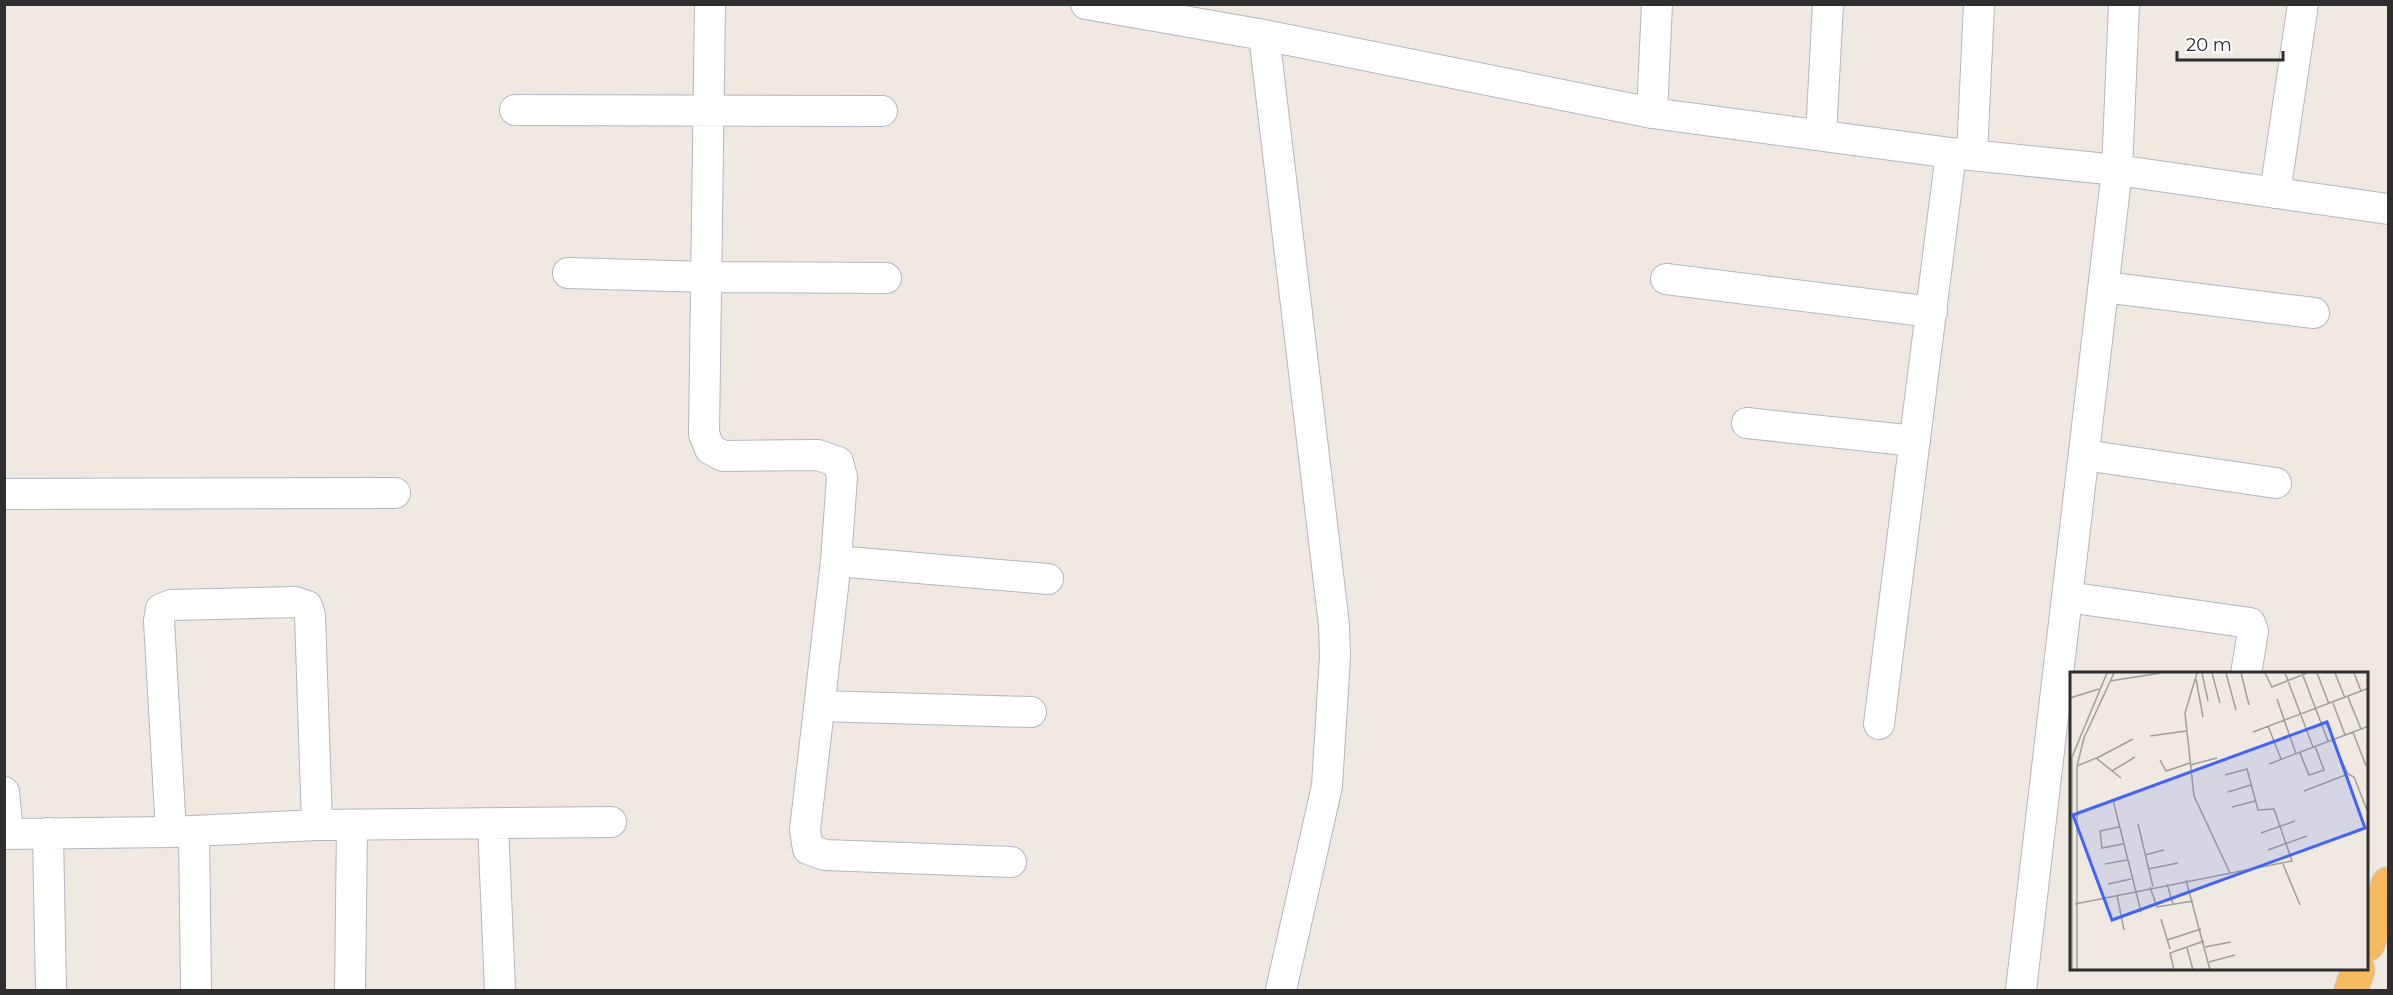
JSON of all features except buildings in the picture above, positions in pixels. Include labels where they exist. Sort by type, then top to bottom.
[{"type":"highway","points":[[2369,938],[2388,884]]},
{"type":"highway","points":[[2351,990],[2357,971]]},
{"type":"street","points":[[710,4],[704,434],[710,449],[723,456],[818,456],[838,462],[842,477],[836,561],[805,830],[808,849],[825,855],[1011,862]]},
{"type":"street","points":[[1086,4],[1264,35],[1652,113],[1961,154],[2117,170],[2388,209]]},
{"type":"street","points":[[1652,113],[1657,4]]},
{"type":"street","points":[[1821,135],[1828,4]]},
{"type":"street","points":[[1879,724],[1932,312],[1961,154],[1979,4]]},
{"type":"street","points":[[2021,990],[2060,755],[2067,597],[2117,170],[2124,4]]},
{"type":"street","points":[[2275,193],[2303,4]]},
{"type":"street","points":[[1264,35],[1333,613],[1335,656],[1327,786],[1281,990]]},
{"type":"street","points":[[514,110],[709,108],[882,111]]},
{"type":"street","points":[[568,273],[706,278],[886,278]]},
{"type":"street","points":[[1666,279],[1932,312]]},
{"type":"street","points":[[2104,288],[2314,313]]},
{"type":"street","points":[[1748,423],[1915,441]]},
{"type":"street","points":[[2084,455],[2276,483]]},
{"type":"street","points":[[4,494],[395,493]]},
{"type":"street","points":[[836,561],[1048,579]]},
{"type":"street","points":[[2067,597],[2250,623],[2253,631],[2246,672]]},
{"type":"street","points":[[196,990],[182,832],[159,621],[161,609],[171,605],[295,602],[307,606],[310,615],[318,825]]},
{"type":"street","points":[[819,706],[1031,712]]},
{"type":"street","points":[[4,792],[7,834],[182,832],[318,825],[611,822]]},
{"type":"street","points":[[493,824],[500,990]]},
{"type":"street","points":[[350,990],[352,826]]},
{"type":"street","points":[[48,833],[51,990]]}]
